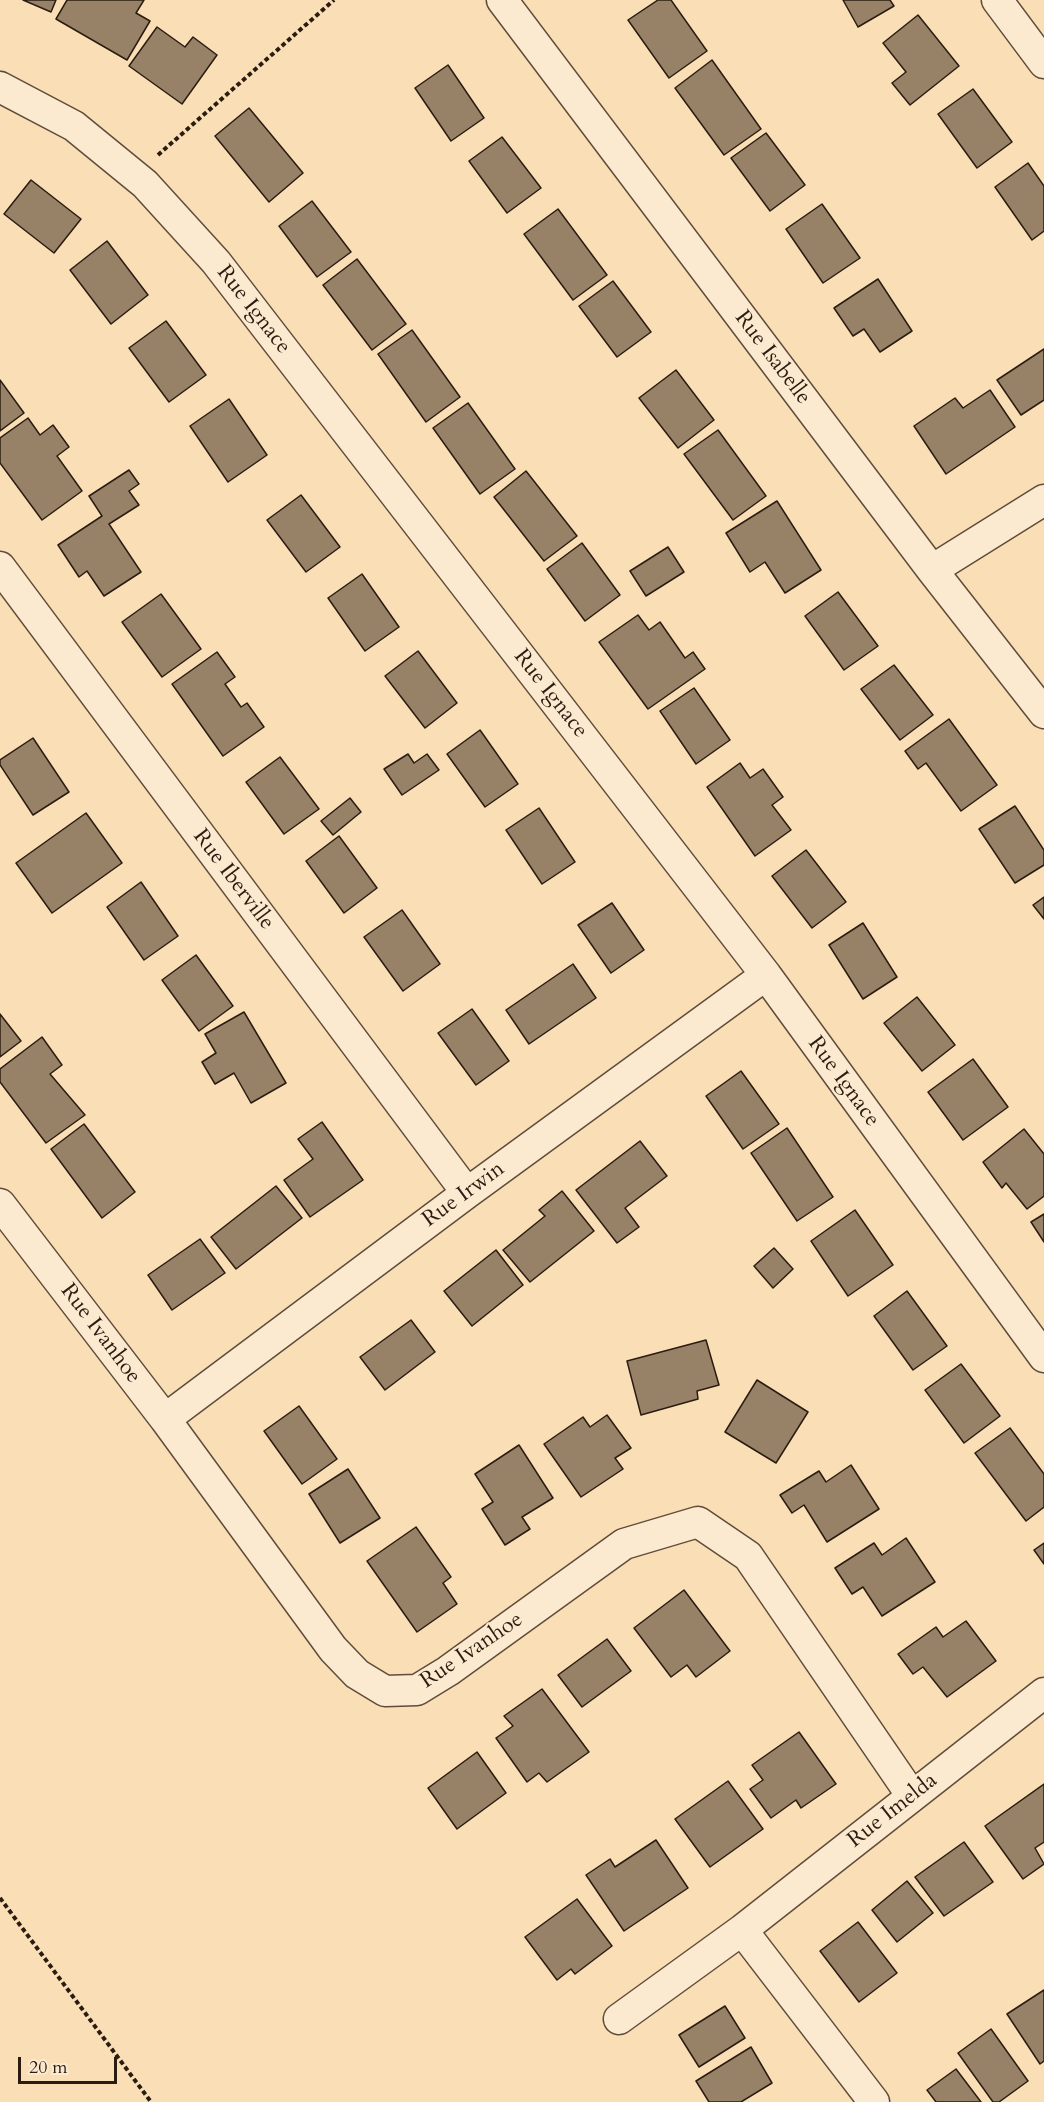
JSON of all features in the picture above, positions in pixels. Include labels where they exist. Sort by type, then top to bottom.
[{"type":"street","name":"Rue Isabelle","points":[[502,0],[932,570],[1044,713]]},
{"type":"street","points":[[996,0],[1041,53]]},
{"type":"street","name":"Rue Ignace","points":[[0,87],[74,126],[135,175],[216,262],[766,975],[1044,1357]]},
{"type":"street","points":[[932,570],[1044,500]]},
{"type":"street","name":"Rue Iberville","points":[[0,567],[467,1193]]},
{"type":"street","name":"Rue Irwin","points":[[165,1419],[467,1193],[766,975]]},
{"type":"street","name":"Rue Ivanhoe","points":[[0,1204],[165,1419],[333,1649],[357,1674],[385,1691],[417,1690],[448,1671],[624,1544],[698,1522],[748,1556],[912,1796]]},
{"type":"street","name":"Rue Imelda","points":[[619,2019],[742,1930],[1044,1693]]},
{"type":"street","points":[[742,1930],[874,2102]]},
{"type":"path","points":[[135,175],[334,0]]},
{"type":"path","points":[[0,1898],[151,2102]]},
{"type":"building","points":[[23,0],[56,0],[51,12]]},
{"type":"building","points":[[67,0],[144,0],[136,13],[150,21],[127,60],[56,19]]},
{"type":"building","points":[[658,0],[671,0],[707,51],[669,78],[628,20]]},
{"type":"building","points":[[843,0],[890,0],[894,6],[858,27]]},
{"type":"building","points":[[918,15],[959,66],[910,105],[892,83],[906,72],[883,43]]},
{"type":"building","points":[[157,27],[185,47],[193,37],[217,55],[182,104],[129,66]]},
{"type":"building","points":[[712,60],[761,129],[724,155],[675,88]]},
{"type":"building","points":[[448,65],[484,118],[451,141],[415,88]]},
{"type":"building","points":[[973,89],[1012,142],[977,168],[938,114]]},
{"type":"building","points":[[249,108],[303,173],[269,202],[215,136]]},
{"type":"building","points":[[766,133],[805,185],[770,211],[731,158]]},
{"type":"building","points":[[502,137],[541,188],[507,213],[469,161]]},
{"type":"building","points":[[1028,163],[1044,186],[1044,231],[1032,240],[995,187]]},
{"type":"building","points":[[31,180],[81,219],[54,253],[4,214]]},
{"type":"building","points":[[312,201],[351,252],[317,277],[279,226]]},
{"type":"building","points":[[822,204],[860,258],[823,283],[786,229]]},
{"type":"building","points":[[558,209],[607,275],[573,300],[524,234]]},
{"type":"building","points":[[107,241],[148,295],[111,324],[70,270]]},
{"type":"building","points":[[357,259],[406,324],[372,350],[323,285]]},
{"type":"building","points":[[878,279],[912,331],[880,352],[864,329],[853,336],[834,308]]},
{"type":"building","points":[[613,281],[651,332],[617,357],[579,306]]},
{"type":"building","points":[[166,321],[206,375],[169,402],[129,348]]},
{"type":"building","points":[[412,330],[460,397],[426,422],[378,354]]},
{"type":"building","points":[[1044,349],[1044,400],[1021,415],[997,380]]},
{"type":"building","points":[[676,370],[714,420],[678,448],[639,398]]},
{"type":"building","points":[[0,380],[24,413],[0,431]]},
{"type":"building","points":[[990,390],[1015,427],[946,474],[914,426],[955,398],[963,408]]},
{"type":"building","points":[[229,399],[267,455],[228,482],[190,426]]},
{"type":"building","points":[[468,403],[515,469],[480,494],[433,428]]},
{"type":"building","points":[[28,418],[40,435],[53,425],[69,447],[57,456],[82,491],[42,520],[0,463],[0,438]]},
{"type":"building","points":[[718,430],[766,496],[733,520],[684,454]]},
{"type":"building","points":[[129,470],[139,484],[129,491],[139,505],[109,524],[141,572],[104,596],[87,571],[79,577],[58,545],[102,516],[89,496]]},
{"type":"building","points":[[526,471],[577,536],[544,561],[494,497]]},
{"type":"building","points":[[301,495],[340,547],[306,572],[267,520]]},
{"type":"building","points":[[777,501],[821,570],[785,593],[765,562],[750,572],[726,533]]},
{"type":"building","points":[[582,543],[620,595],[585,621],[547,569]]},
{"type":"building","points":[[668,547],[684,572],[646,596],[630,571]]},
{"type":"building","points":[[362,574],[399,627],[365,651],[328,598]]},
{"type":"building","points":[[838,592],[878,646],[844,670],[805,616]]},
{"type":"building","points":[[161,594],[201,649],[162,677],[122,622]]},
{"type":"building","points":[[638,615],[649,630],[660,622],[685,658],[693,652],[705,669],[648,709],[599,642]]},
{"type":"building","points":[[418,651],[457,703],[425,728],[385,676]]},
{"type":"building","points":[[217,652],[235,677],[225,684],[241,707],[247,703],[264,727],[223,756],[172,684]]},
{"type":"building","points":[[894,665],[933,715],[900,740],[861,689]]},
{"type":"building","points":[[694,688],[730,740],[696,764],[660,711]]},
{"type":"building","points":[[949,719],[997,785],[961,811],[926,763],[918,769],[905,751]]},
{"type":"building","points":[[480,730],[518,784],[485,807],[447,754]]},
{"type":"building","points":[[33,738],[69,792],[33,815],[0,765],[0,760]]},
{"type":"building","points":[[408,754],[414,763],[427,754],[439,770],[402,795],[384,769]]},
{"type":"building","points":[[280,757],[319,809],[284,834],[246,782]]},
{"type":"building","points":[[740,763],[750,778],[763,769],[783,797],[772,805],[791,830],[755,856],[707,787]]},
{"type":"building","points":[[350,798],[361,812],[333,835],[321,821]]},
{"type":"building","points":[[1015,806],[1044,850],[1044,865],[1015,883],[979,829]]},
{"type":"building","points":[[539,808],[575,862],[542,884],[506,830]]},
{"type":"building","points":[[86,813],[122,863],[52,913],[16,863]]},
{"type":"building","points":[[339,836],[377,888],[344,913],[306,861]]},
{"type":"building","points":[[806,850],[846,902],[812,928],[772,876]]},
{"type":"building","points":[[141,882],[178,936],[144,960],[107,907]]},
{"type":"building","points":[[1044,897],[1044,919],[1033,905]]},
{"type":"building","points":[[612,903],[644,950],[611,973],[578,925]]},
{"type":"building","points":[[402,910],[440,964],[403,991],[364,937]]},
{"type":"building","points":[[863,923],[897,977],[863,999],[829,945]]},
{"type":"building","points":[[196,955],[233,1006],[199,1031],[162,980]]},
{"type":"building","points":[[573,964],[596,998],[529,1044],[506,1010]]},
{"type":"building","points":[[917,997],[955,1045],[922,1071],[884,1023]]},
{"type":"building","points":[[472,1009],[509,1061],[476,1085],[438,1033]]},
{"type":"building","points":[[244,1012],[286,1083],[251,1103],[234,1073],[215,1084],[202,1062],[216,1053],[205,1034]]},
{"type":"building","points":[[0,1014],[21,1041],[0,1057]]},
{"type":"building","points":[[42,1037],[62,1065],[50,1074],[85,1115],[46,1143],[0,1082],[0,1069]]},
{"type":"building","points":[[973,1059],[1008,1107],[963,1140],[928,1092]]},
{"type":"building","points":[[741,1071],[779,1124],[743,1149],[706,1096]]},
{"type":"building","points":[[322,1122],[363,1180],[310,1217],[284,1180],[313,1159],[298,1139]]},
{"type":"building","points":[[84,1124],[135,1192],[102,1218],[51,1149]]},
{"type":"building","points":[[787,1128],[833,1197],[797,1221],[751,1153]]},
{"type":"building","points":[[1024,1129],[1044,1154],[1044,1196],[1027,1209],[1006,1183],[1002,1188],[983,1162]]},
{"type":"building","points":[[640,1141],[667,1176],[625,1208],[639,1227],[617,1243],[576,1190]]},
{"type":"building","points":[[276,1186],[302,1218],[236,1269],[211,1237]]},
{"type":"building","points":[[562,1191],[594,1231],[530,1282],[503,1250],[545,1216],[539,1210]]},
{"type":"building","points":[[855,1210],[893,1265],[848,1296],[811,1241]]},
{"type":"building","points":[[1044,1214],[1044,1242],[1031,1222]]},
{"type":"building","points":[[200,1239],[225,1273],[172,1310],[148,1275]]},
{"type":"building","points":[[774,1248],[793,1269],[773,1288],[754,1266]]},
{"type":"building","points":[[496,1250],[523,1285],[472,1326],[444,1291]]},
{"type":"building","points":[[907,1291],[947,1346],[913,1370],[874,1316]]},
{"type":"building","points":[[411,1320],[435,1352],[385,1390],[360,1357]]},
{"type":"building","points":[[706,1340],[719,1385],[697,1391],[698,1399],[641,1415],[627,1361]]},
{"type":"building","points":[[961,1364],[1000,1416],[964,1443],[925,1390]]},
{"type":"building","points":[[757,1380],[808,1412],[776,1463],[725,1432]]},
{"type":"building","points":[[299,1406],[337,1459],[302,1484],[264,1431]]},
{"type":"building","points":[[607,1415],[631,1448],[615,1458],[623,1469],[581,1497],[544,1444],[583,1417],[590,1427]]},
{"type":"building","points":[[1010,1428],[1044,1474],[1044,1507],[1026,1521],[975,1453]]},
{"type":"building","points":[[519,1445],[553,1498],[522,1517],[530,1529],[505,1545],[482,1509],[493,1502],[475,1474]]},
{"type":"building","points":[[851,1465],[879,1509],[827,1542],[804,1505],[792,1513],[780,1495],[819,1471],[826,1482]]},
{"type":"building","points":[[348,1469],[380,1518],[340,1543],[309,1494]]},
{"type":"building","points":[[416,1527],[451,1577],[443,1583],[457,1604],[417,1632],[367,1561]]},
{"type":"building","points":[[906,1538],[935,1582],[882,1616],[863,1587],[852,1594],[835,1568],[874,1543],[882,1555]]},
{"type":"building","points":[[1044,1543],[1044,1564],[1034,1550]]},
{"type":"building","points":[[684,1590],[730,1651],[696,1677],[687,1665],[671,1677],[634,1628]]},
{"type":"building","points":[[966,1621],[996,1661],[947,1697],[923,1667],[913,1674],[898,1654],[936,1627],[943,1637]]},
{"type":"building","points":[[607,1639],[631,1671],[582,1707],[558,1675]]},
{"type":"building","points":[[542,1689],[589,1752],[547,1782],[539,1773],[527,1782],[496,1738],[513,1726],[504,1716]]},
{"type":"building","points":[[799,1732],[836,1784],[801,1808],[796,1800],[771,1818],[750,1789],[763,1780],[752,1765]]},
{"type":"building","points":[[477,1752],[506,1793],[457,1829],[428,1788]]},
{"type":"building","points":[[728,1781],[763,1829],[710,1867],[675,1819]]},
{"type":"building","points":[[1044,1784],[1044,1842],[1035,1848],[1044,1864],[1023,1879],[985,1826]]},
{"type":"building","points":[[656,1840],[688,1888],[624,1931],[586,1875],[610,1859],[615,1867]]},
{"type":"building","points":[[964,1842],[993,1882],[944,1916],[915,1877]]},
{"type":"building","points":[[907,1881],[933,1913],[897,1942],[872,1910]]},
{"type":"building","points":[[577,1899],[612,1946],[575,1974],[571,1969],[557,1980],[525,1937]]},
{"type":"building","points":[[858,1922],[897,1973],[859,2002],[820,1951]]},
{"type":"building","points":[[1044,1990],[1044,2061],[1040,2064],[1007,2014]]},
{"type":"building","points":[[725,2006],[745,2038],[699,2067],[679,2035]]},
{"type":"building","points":[[991,2029],[1028,2081],[999,2102],[993,2102],[958,2053]]},
{"type":"building","points":[[751,2047],[772,2083],[741,2102],[709,2102],[696,2081]]},
{"type":"building","points":[[956,2069],[981,2102],[936,2102],[927,2090]]}]
